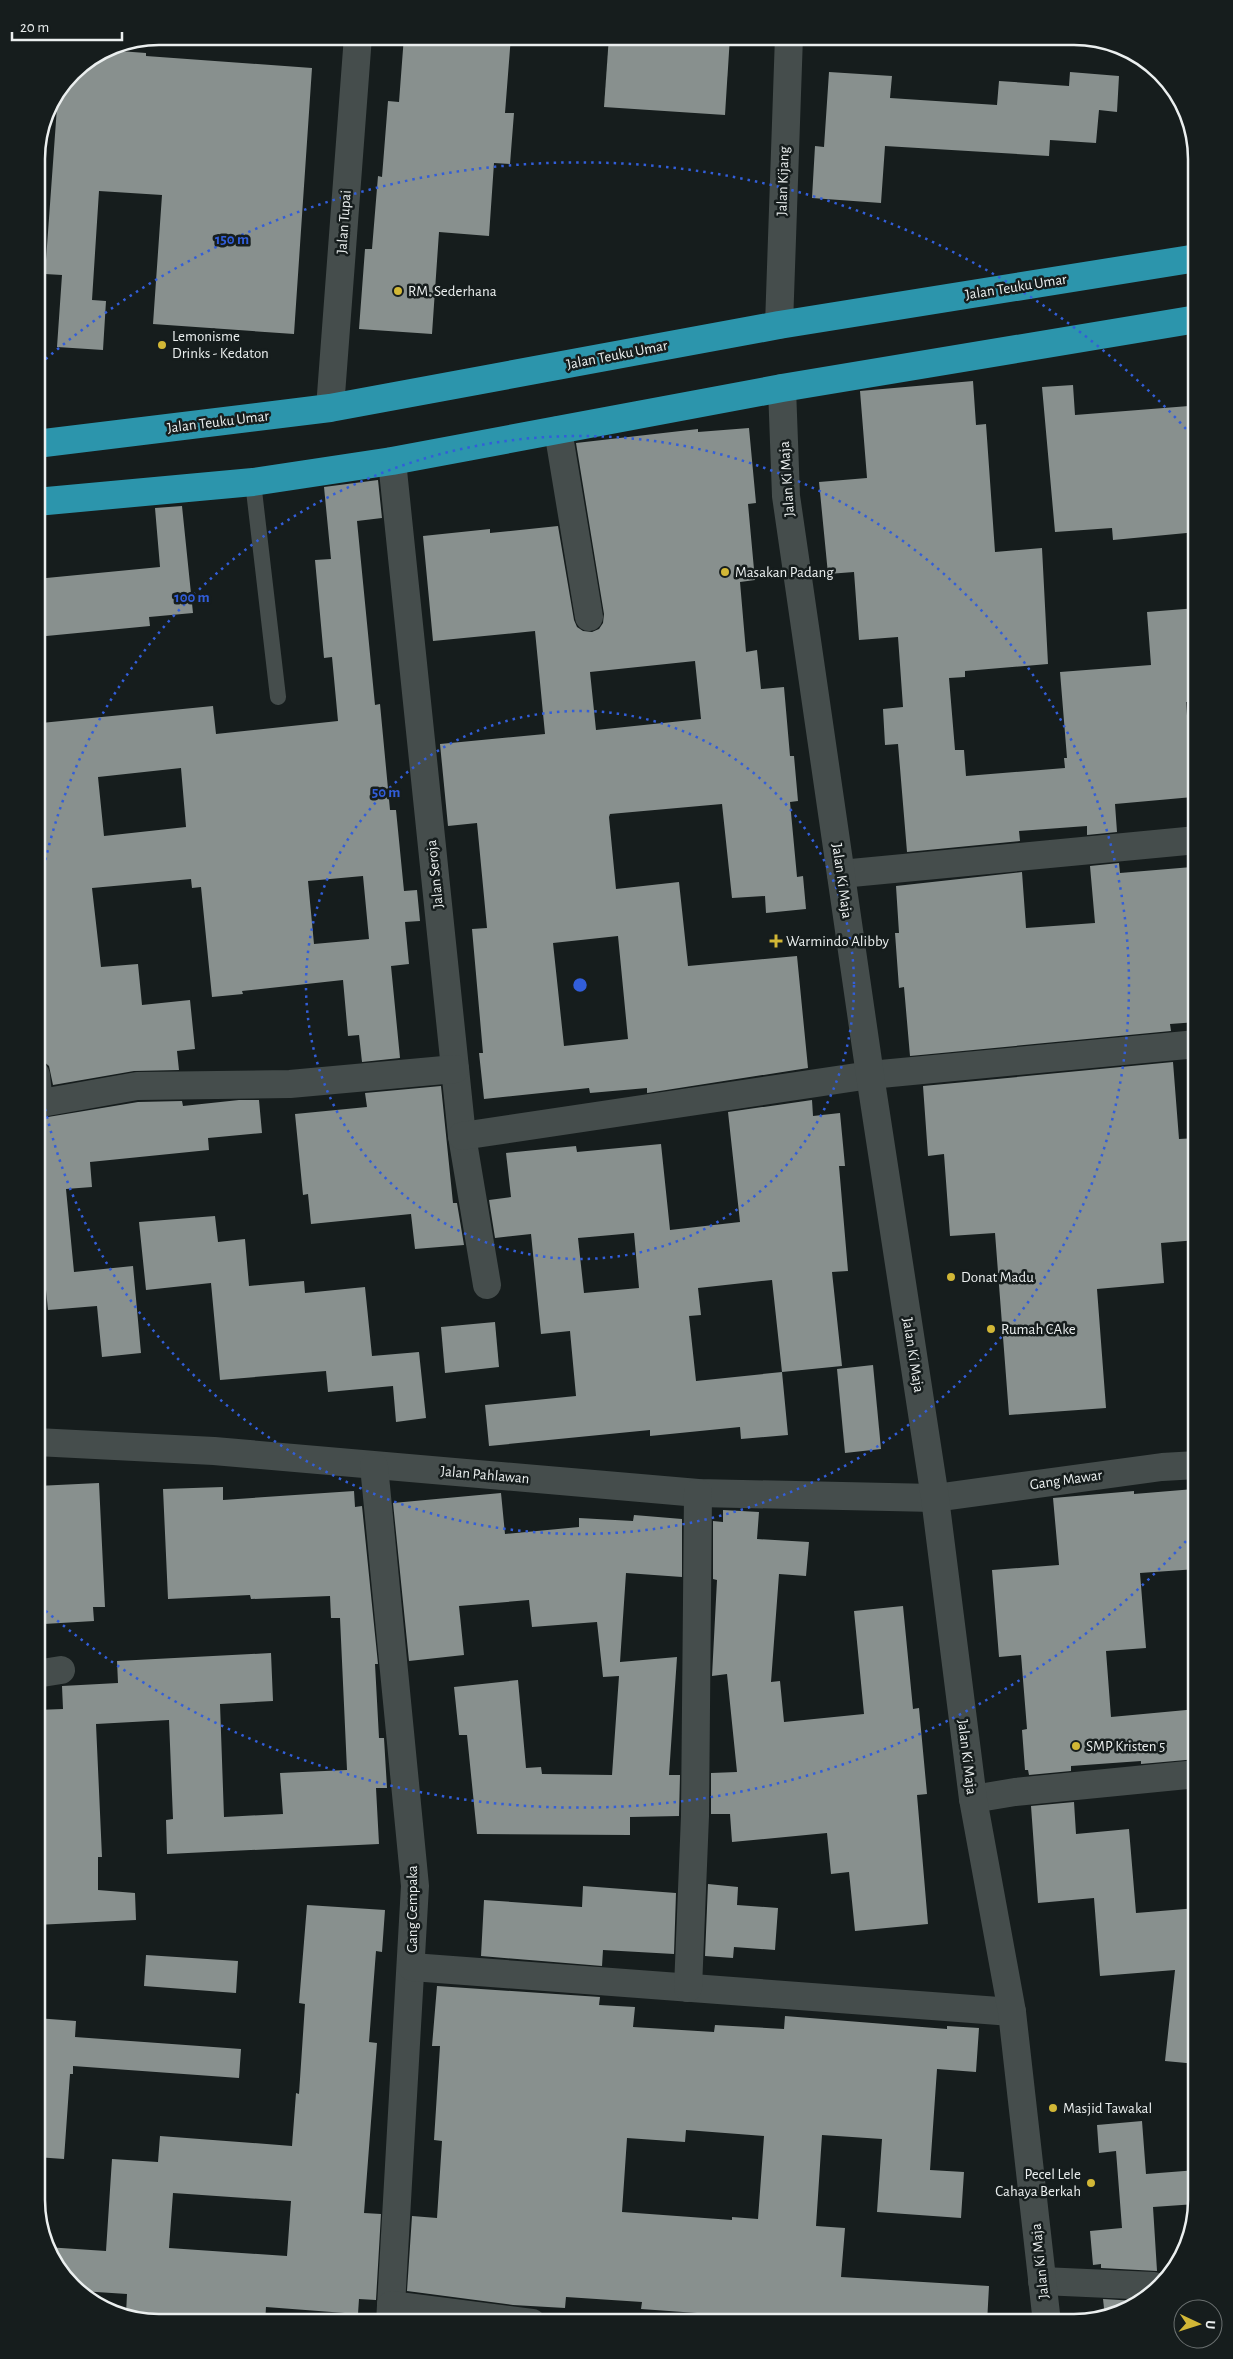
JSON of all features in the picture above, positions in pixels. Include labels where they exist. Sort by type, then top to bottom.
[{"type":"highway","name":"Jalan Teuku Umar","points":[[45,443],[330,408],[779,325],[1188,259]]},
{"type":"highway","points":[[45,501],[253,482],[392,461],[782,388],[1188,320]]},
{"type":"street","name":"Jalan Tupai","points":[[330,408],[357,45]]},
{"type":"street","name":"Jalan Kijang","points":[[779,325],[789,45]]},
{"type":"street","name":"Jalan Ki Maja","points":[[782,388],[786,496],[870,1075],[935,1498],[973,1799],[1012,2012],[1046,2314]]},
{"type":"street","points":[[558,430],[590,617]]},
{"type":"street","name":"Jalan Seroja","points":[[392,461],[462,1136],[487,1285]]},
{"type":"street","points":[[841,874],[1188,841]]},
{"type":"street","points":[[462,1136],[870,1075],[1188,1045]]},
{"type":"street","points":[[45,1103],[137,1086],[290,1084],[455,1069]]},
{"type":"street","name":"Jalan Pahlawan","points":[[45,1442],[214,1451],[698,1493],[935,1498]]},
{"type":"street","name":"Gang Cempaka","points":[[374,1466],[415,1886],[412,1967],[391,2314]]},
{"type":"street","name":"Gang Mawar","points":[[935,1498],[1188,1466]]},
{"type":"street","points":[[688,1988],[695,1816],[698,1493]]},
{"type":"street","points":[[973,1799],[1014,1792],[1188,1775]]},
{"type":"street","points":[[412,1967],[1012,2012]]},
{"type":"street","points":[[1042,2281],[1149,2286]]},
{"type":"lane","points":[[253,482],[278,697]]},
{"type":"building","points":[[403,45],[510,45],[505,113],[514,113],[510,164],[494,163],[489,236],[439,232],[432,334],[359,329],[365,249],[372,249],[378,176],[382,177],[388,101],[399,102]]},
{"type":"building","points":[[608,45],[729,45],[725,115],[604,107]]},
{"type":"building","points":[[122,51],[146,53],[146,56],[312,68],[294,334],[153,324],[162,195],[99,191],[92,300],[106,301],[103,350],[57,347],[62,275],[45,274],[57,109],[64,96],[78,78],[96,64]]},
{"type":"building","points":[[829,72],[892,76],[890,98],[997,105],[999,81],[1069,86],[1070,72],[1119,76],[1117,112],[1099,110],[1096,143],[1050,140],[1049,156],[885,146],[881,203],[812,198],[815,146],[824,147]]},
{"type":"building","points":[[973,381],[976,425],[986,424],[995,552],[1042,548],[1048,664],[965,671],[965,677],[949,678],[955,750],[964,750],[966,776],[1065,768],[1064,758],[1067,758],[1060,672],[1151,665],[1147,612],[1188,609],[1188,702],[1186,702],[1188,797],[1115,804],[1117,832],[1087,835],[1087,826],[1019,831],[1020,841],[907,852],[898,744],[885,745],[883,709],[903,707],[898,637],[859,640],[854,572],[828,574],[819,482],[867,478],[860,391]]},
{"type":"building","points":[[1073,385],[1075,415],[1188,406],[1188,533],[1113,540],[1112,528],[1055,532],[1042,387]]},
{"type":"building","points":[[749,428],[756,503],[748,504],[755,580],[740,582],[746,652],[757,650],[761,689],[784,687],[790,756],[794,756],[798,801],[790,802],[797,877],[803,876],[806,909],[766,913],[765,896],[732,898],[722,804],[610,814],[616,889],[679,882],[688,966],[797,956],[808,1068],[647,1093],[647,1088],[590,1093],[589,1088],[484,1099],[479,1053],[483,1053],[472,929],[487,928],[477,823],[448,826],[440,744],[545,734],[535,631],[433,641],[423,536],[490,529],[490,533],[558,526],[574,620],[577,627],[583,631],[592,632],[599,629],[603,623],[604,614],[576,443],[698,429],[698,432]],"holes":[[[695,661],[701,719],[596,730],[590,672]],[[618,936],[628,1039],[564,1046],[553,943]]]},
{"type":"building","points":[[378,480],[382,518],[357,521],[375,705],[380,704],[390,810],[396,810],[404,891],[417,890],[420,921],[405,922],[409,964],[391,966],[400,1058],[362,1062],[359,1035],[348,1036],[343,980],[242,991],[243,994],[212,997],[201,887],[192,888],[191,879],[92,888],[101,967],[138,964],[142,1005],[190,1000],[195,1049],[177,1051],[179,1070],[134,1071],[53,1085],[49,1066],[45,1063],[45,723],[213,706],[216,734],[338,721],[332,657],[324,658],[315,560],[331,559],[324,487]],"holes":[[[181,768],[186,827],[104,836],[98,777]],[[363,876],[369,939],[314,944],[308,881]]]},
{"type":"building","points":[[182,506],[193,613],[149,617],[150,626],[45,636],[45,578],[160,567],[155,508]]},
{"type":"building","points":[[1119,863],[1120,873],[1188,867],[1188,1023],[1170,1024],[1171,1031],[910,1056],[904,987],[899,988],[895,933],[899,933],[896,886],[1022,872],[1026,928],[1095,923],[1090,866]]},
{"type":"building","points":[[1173,1062],[1179,1139],[1188,1138],[1188,1241],[1161,1243],[1164,1283],[1097,1289],[1106,1408],[1009,1415],[995,1233],[950,1236],[944,1154],[928,1156],[923,1086]]},
{"type":"building","points":[[441,1086],[453,1203],[457,1203],[464,1245],[415,1249],[411,1214],[311,1224],[308,1194],[303,1195],[295,1114],[367,1107],[365,1093]]},
{"type":"building","points":[[239,1100],[259,1100],[262,1133],[208,1138],[209,1150],[90,1162],[92,1187],[66,1189],[74,1272],[133,1266],[141,1353],[102,1357],[97,1306],[48,1310],[45,1280],[45,1118],[138,1102],[182,1101],[183,1106]]},
{"type":"building","points":[[812,1100],[813,1116],[840,1113],[845,1166],[839,1166],[848,1271],[832,1272],[842,1366],[782,1372],[788,1435],[741,1439],[740,1427],[650,1436],[650,1430],[489,1446],[485,1405],[576,1396],[570,1331],[541,1334],[531,1234],[495,1238],[489,1200],[511,1197],[506,1153],[576,1146],[577,1152],[661,1144],[670,1230],[740,1222],[728,1112]],"holes":[[[634,1233],[639,1288],[584,1293],[578,1238]],[[772,1280],[782,1372],[696,1381],[689,1316],[701,1315],[698,1288]]]},
{"type":"building","points":[[215,1216],[218,1242],[245,1239],[249,1286],[304,1281],[305,1293],[365,1287],[372,1356],[419,1352],[426,1418],[396,1422],[393,1386],[328,1392],[326,1371],[220,1380],[211,1283],[146,1290],[139,1222]]},
{"type":"building","points":[[495,1322],[499,1367],[445,1373],[441,1327]]},
{"type":"building","points":[[873,1365],[881,1449],[845,1453],[837,1369]]},
{"type":"building","points":[[99,1483],[105,1607],[93,1607],[94,1621],[45,1624],[45,1486]]},
{"type":"building","points":[[223,1487],[223,1500],[354,1491],[355,1507],[362,1506],[378,1664],[375,1664],[379,1738],[384,1738],[387,1788],[376,1788],[379,1844],[167,1854],[166,1820],[173,1819],[169,1720],[96,1724],[102,1857],[98,1857],[98,1890],[135,1893],[136,1920],[45,1925],[45,1710],[63,1709],[62,1686],[118,1683],[117,1661],[271,1653],[273,1701],[220,1704],[224,1817],[283,1814],[280,1773],[347,1770],[340,1618],[331,1618],[330,1596],[251,1599],[250,1595],[168,1599],[163,1489]]},
{"type":"building","points":[[1188,1490],[1188,1570],[1140,1573],[1146,1648],[1106,1651],[1111,1717],[1188,1710],[1188,1760],[1141,1764],[1141,1761],[1071,1766],[1071,1771],[1029,1775],[1028,1770],[1025,1770],[1022,1730],[1027,1729],[1021,1655],[999,1657],[992,1570],[1059,1565],[1053,1498],[1134,1491],[1134,1494]]},
{"type":"building","points":[[501,1493],[505,1534],[579,1527],[579,1518],[633,1521],[634,1515],[682,1519],[682,1577],[626,1573],[620,1662],[677,1657],[669,1775],[680,1775],[679,1816],[630,1817],[630,1835],[477,1834],[467,1735],[459,1735],[454,1687],[518,1680],[526,1768],[541,1767],[542,1774],[612,1775],[619,1676],[603,1677],[597,1622],[532,1627],[529,1600],[459,1606],[464,1655],[409,1661],[393,1503]]},
{"type":"building","points":[[723,1510],[759,1512],[757,1539],[809,1542],[806,1576],[779,1574],[771,1682],[780,1681],[784,1722],[864,1714],[854,1611],[903,1606],[913,1709],[919,1708],[927,1794],[917,1795],[928,1924],[855,1931],[849,1872],[831,1874],[827,1833],[732,1842],[730,1814],[711,1814],[711,1773],[737,1772],[727,1674],[712,1676],[717,1580],[713,1579],[713,1521],[723,1522]]},
{"type":"building","points":[[1074,1802],[1076,1834],[1129,1829],[1136,1913],[1188,1909],[1188,2063],[1165,2061],[1175,1970],[1100,1976],[1094,1898],[1038,1903],[1031,1806]]},
{"type":"building","points":[[708,1884],[738,1887],[737,1905],[778,1908],[775,1950],[734,1947],[733,1958],[705,1956]]},
{"type":"building","points":[[583,1886],[676,1893],[674,1954],[603,1950],[602,1966],[481,1956],[484,1900],[582,1907]]},
{"type":"building","points":[[307,1905],[385,1910],[382,1952],[376,1951],[369,2042],[377,2043],[364,2213],[381,2214],[376,2300],[359,2299],[358,2314],[266,2307],[266,2314],[152,2314],[126,2309],[127,2294],[92,2292],[78,2281],[60,2257],[56,2248],[106,2251],[112,2159],[158,2162],[160,2136],[292,2146],[296,2093],[299,2094],[305,2004],[299,2003]],"holes":[[[173,2193],[291,2201],[287,2256],[169,2248]]]},
{"type":"building","points":[[146,1955],[238,1961],[236,1993],[144,1986]]},
{"type":"building","points":[[437,1986],[600,1997],[599,2005],[635,2007],[633,2027],[714,2032],[715,2025],[784,2029],[785,2016],[947,2029],[947,2026],[979,2028],[976,2072],[937,2069],[930,2170],[964,2172],[961,2218],[877,2212],[882,2139],[822,2135],[816,2226],[845,2228],[841,2277],[989,2286],[987,2314],[711,2314],[641,2309],[642,2302],[566,2297],[565,2308],[513,2305],[407,2291],[412,2216],[437,2218],[442,2141],[434,2140],[440,2046],[432,2046]],"holes":[[[686,2130],[764,2136],[758,2219],[732,2217],[732,2220],[622,2212],[627,2138],[685,2142]]]},
{"type":"building","points":[[45,2019],[76,2021],[75,2037],[241,2049],[239,2078],[73,2066],[73,2074],[70,2074],[64,2159],[45,2158]]},
{"type":"building","points":[[1142,2121],[1146,2174],[1188,2171],[1188,2205],[1153,2207],[1157,2271],[1101,2268],[1101,2264],[1093,2265],[1090,2231],[1122,2228],[1116,2151],[1099,2153],[1097,2125]]},
{"type":"building","points":[[1103,2299],[1128,2300],[1117,2305],[1104,2310]]},
{"type":"place","name":"RM. Sederhana","points":[[398,291]]},
{"type":"place","name":"Lemonisme Drinks - Kedaton","points":[[162,345]]},
{"type":"place","name":"Masakan Padang","points":[[725,572]]},
{"type":"place","name":"Warmindo Alibby","points":[[776,941]]},
{"type":"place","name":"Donat Madu","points":[[951,1277]]},
{"type":"place","name":"Rumah CAke","points":[[991,1329]]},
{"type":"place","name":"SMP Kristen 5","points":[[1076,1746]]},
{"type":"place","name":"Masjid Tawakal","points":[[1053,2108]]},
{"type":"place","name":"Pecel Lele Cahaya Berkah","points":[[1091,2183]]}]
